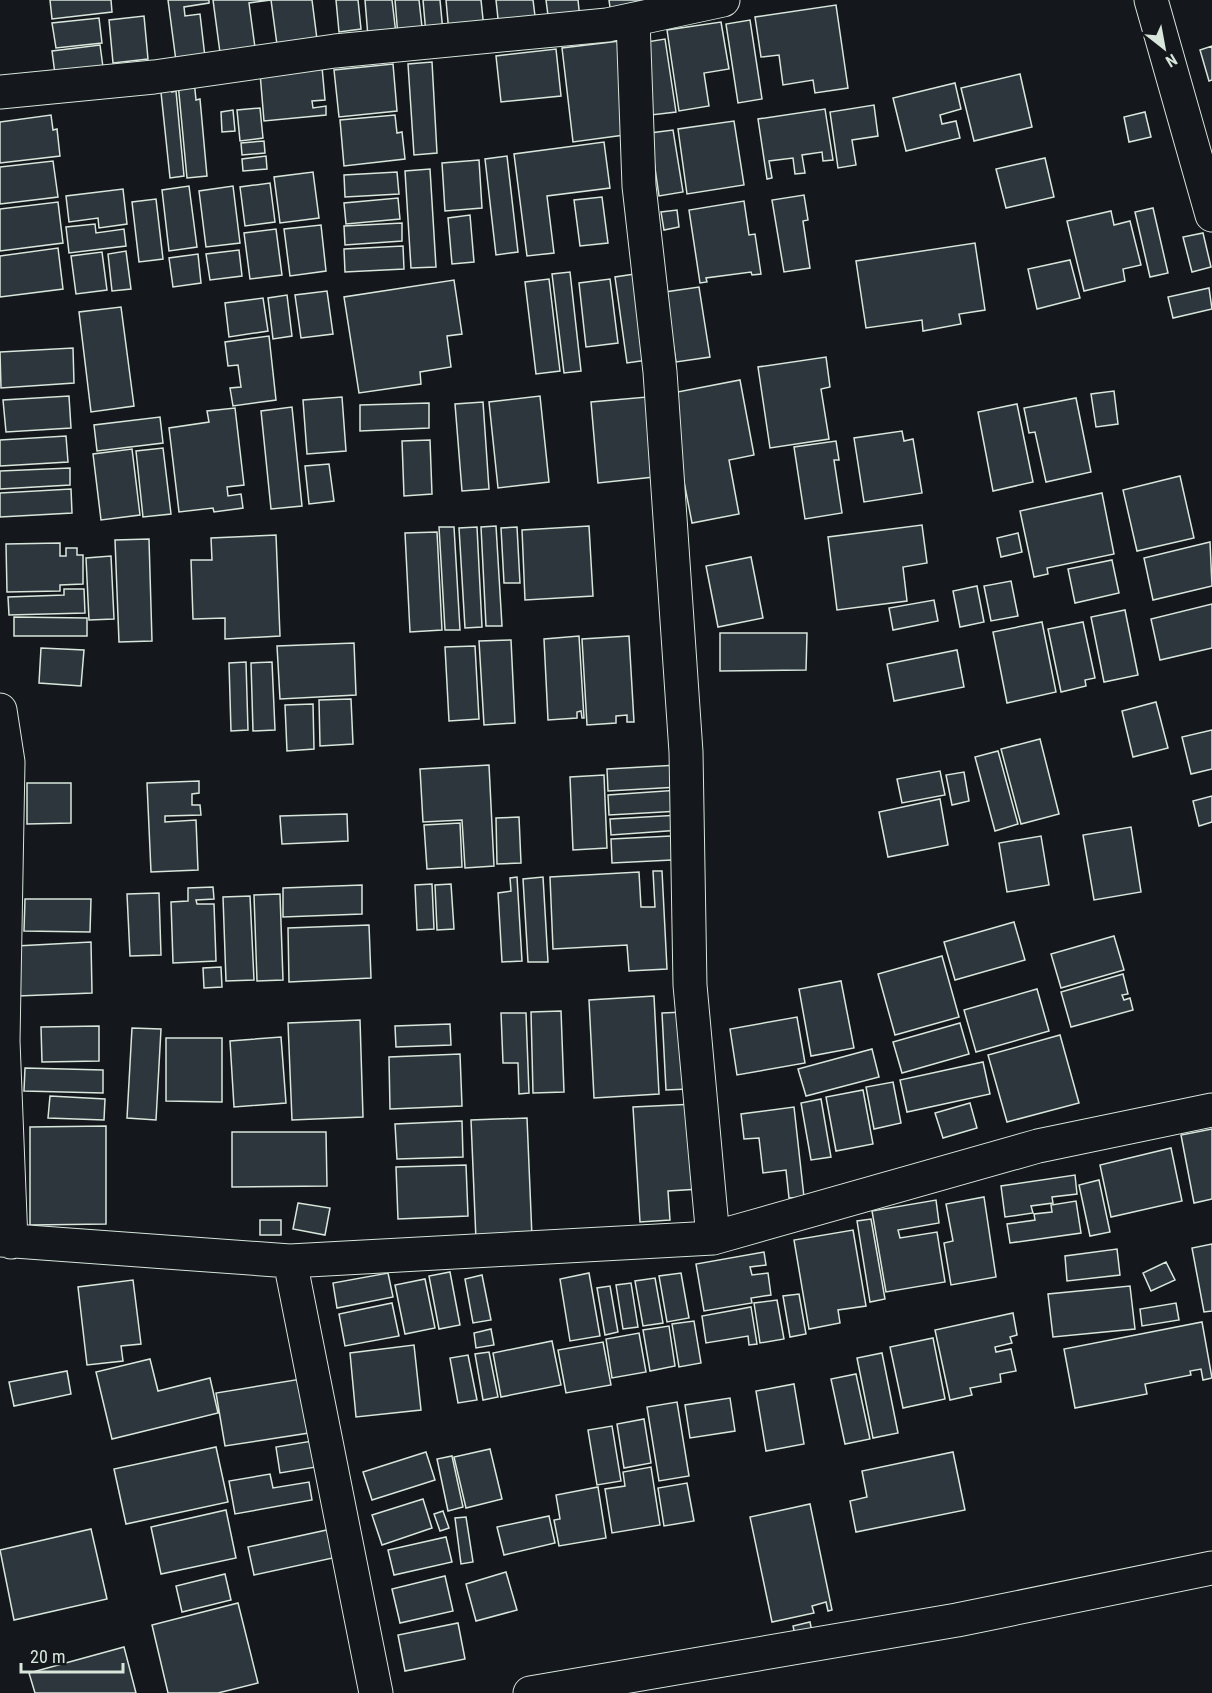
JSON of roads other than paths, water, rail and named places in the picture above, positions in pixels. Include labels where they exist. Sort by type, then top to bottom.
[{"type":"street","points":[[0,92],[154,76],[335,51],[607,25],[723,0]]},
{"type":"street","points":[[1151,0],[1212,215]]},
{"type":"street","points":[[633,20],[639,186],[660,372],[687,752],[690,985],[712,1238]]},
{"type":"street","points":[[0,710],[8,762],[3,1041],[5,1241],[290,1261],[712,1238],[1038,1146],[1212,1110]]},
{"type":"street","points":[[290,1261],[376,1693]]},
{"type":"street","points":[[530,1693],[957,1620],[1212,1568]]}]
